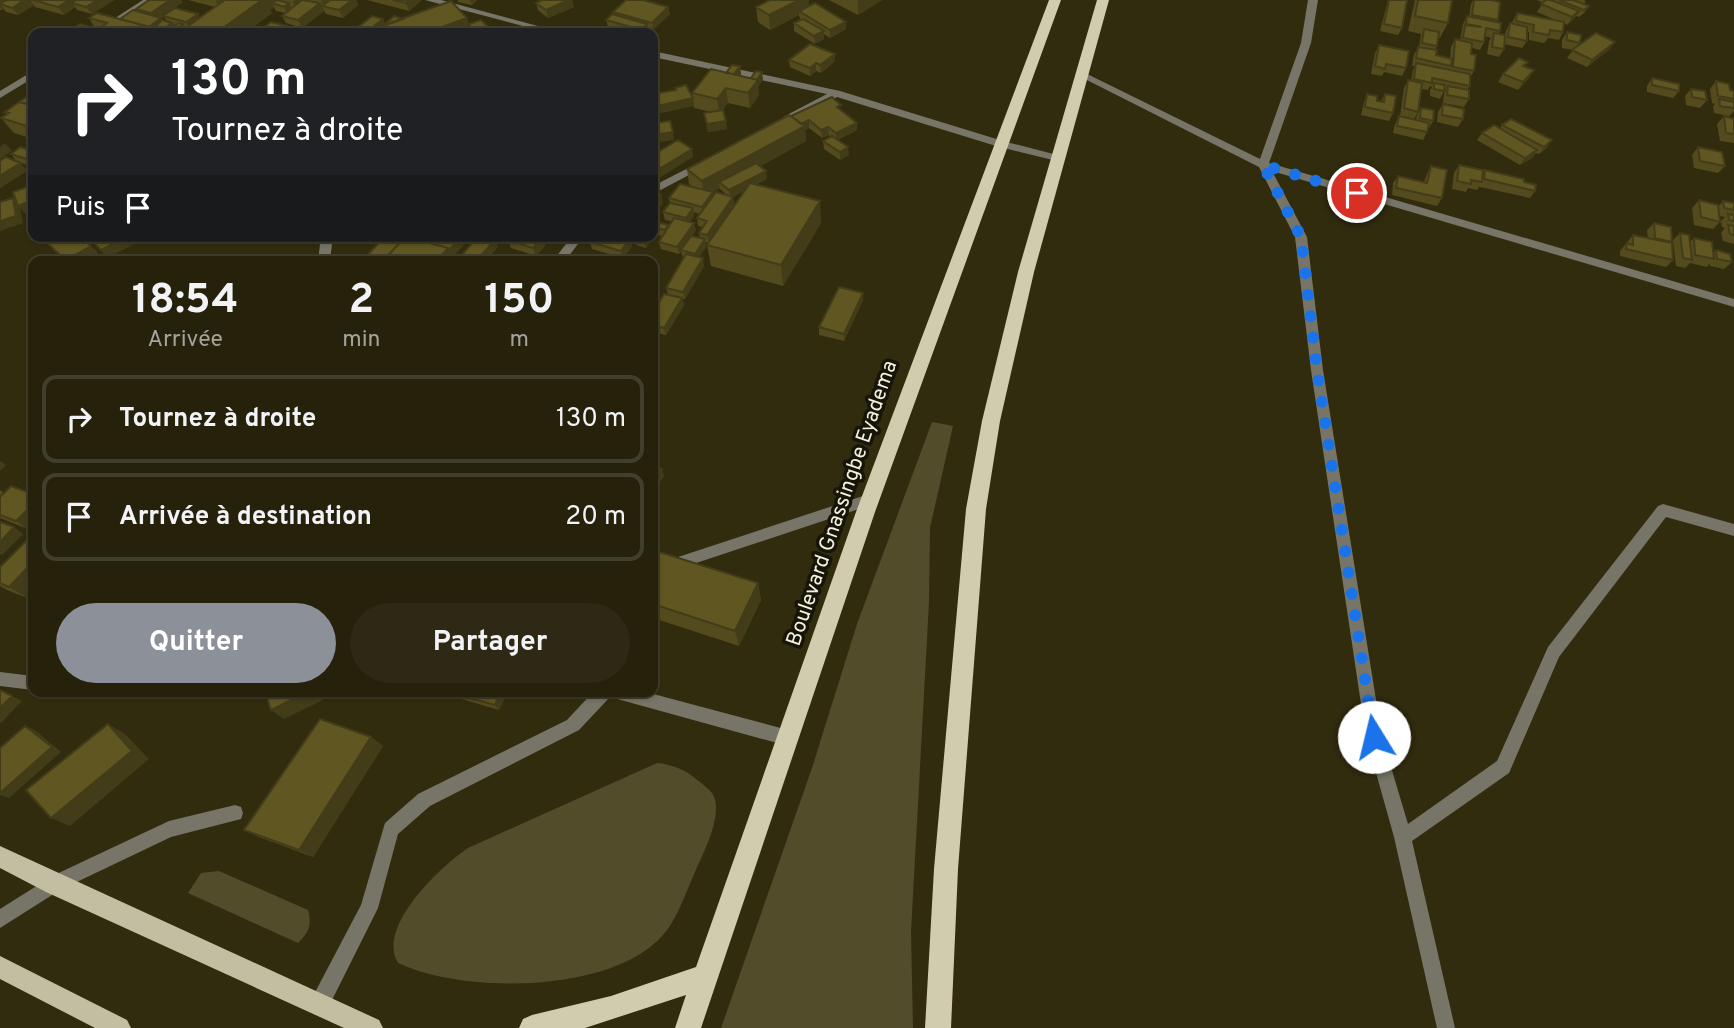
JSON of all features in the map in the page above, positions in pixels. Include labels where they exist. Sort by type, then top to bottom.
[{"type":"highway","name":"Boulevard Gnassingbe Eyadema","points":[[688,1028],[869,500],[1055,0]]},
{"type":"highway","points":[[938,1028],[946,869],[976,509],[991,421],[1026,272],[1103,0]]},
{"type":"highway","points":[[531,1028],[611,1009],[705,976]]},
{"type":"main road","points":[[0,857],[371,1028]]},
{"type":"main road","points":[[0,967],[119,1028]]},
{"type":"street","points":[[105,28],[149,0]]},
{"type":"street","points":[[430,0],[539,28]]},
{"type":"street","points":[[1313,0],[1306,43],[1263,165],[1301,237],[1317,370],[1374,737],[1403,837],[1446,1028]]},
{"type":"street","points":[[658,55],[836,93],[1000,144],[1057,158]]},
{"type":"street","points":[[1080,75],[1263,165],[1734,303]]},
{"type":"street","points":[[0,95],[28,77]]},
{"type":"street","points":[[775,125],[836,93]]},
{"type":"street","points":[[658,187],[714,157]]},
{"type":"street","points":[[563,256],[573,242]]},
{"type":"street","points":[[660,568],[869,500]]},
{"type":"street","points":[[1403,837],[1503,767],[1553,652],[1662,510],[1734,530]]},
{"type":"street","points":[[0,679],[28,682]]},
{"type":"street","points":[[319,1005],[369,908],[391,829],[424,800],[573,724],[599,697]]},
{"type":"street","points":[[635,697],[788,738]]},
{"type":"street","points":[[0,919],[54,884],[169,829],[235,813]]},
{"type":"shaded area","points":[[932,422],[953,426],[930,528],[929,602],[911,932],[913,1028],[721,1028],[812,768],[857,624]]},
{"type":"shaded area","points":[[657,763],[683,770],[692,776],[712,793],[716,812],[710,836],[681,905],[662,937],[655,943],[631,959],[600,971],[566,979],[530,983],[457,980],[425,973],[398,963],[394,948],[396,932],[403,916],[428,883],[456,857],[468,848]]},
{"type":"shaded area","points":[[219,871],[308,910],[310,920],[305,935],[298,943],[188,893],[201,873]]},
{"type":"building","points":[[7,0],[24,0],[12,8],[0,4]]},
{"type":"building","points":[[33,0],[69,0],[58,7]]},
{"type":"building","points":[[76,0],[97,0],[86,7],[72,3]]},
{"type":"building","points":[[149,0],[170,0],[151,13],[136,9]]},
{"type":"building","points":[[225,0],[262,0],[223,28],[185,28]]},
{"type":"building","points":[[277,0],[289,3],[284,7],[272,3]]},
{"type":"building","points":[[302,0],[320,3],[298,20],[282,16]]},
{"type":"building","points":[[330,0],[352,0],[339,10],[322,6]]},
{"type":"building","points":[[542,0],[569,0],[546,10],[536,3]]},
{"type":"building","points":[[626,0],[643,0],[668,7],[652,23],[613,12]]},
{"type":"building","points":[[770,0],[799,0],[769,15],[756,7]]},
{"type":"building","points":[[1389,0],[1407,0],[1402,28],[1384,24]]},
{"type":"building","points":[[1418,0],[1452,0],[1448,23],[1415,16]]},
{"type":"building","points":[[1474,0],[1500,2],[1498,20],[1472,15]]},
{"type":"building","points":[[1546,0],[1579,11],[1572,17],[1541,4]]},
{"type":"building","points":[[1559,0],[1573,0],[1589,6],[1584,10]]},
{"type":"building","points":[[451,1],[467,18],[439,28],[379,27]]},
{"type":"building","points":[[815,3],[846,22],[830,30],[799,11]]},
{"type":"building","points":[[175,8],[198,14],[186,22],[163,16]]},
{"type":"building","points":[[133,10],[161,18],[149,27],[120,19]]},
{"type":"building","points":[[97,13],[154,28],[100,28],[107,23],[89,18]]},
{"type":"building","points":[[1517,13],[1564,22],[1563,32],[1550,30],[1549,35],[1533,32],[1534,25],[1516,21]]},
{"type":"building","points":[[612,14],[647,24],[643,28],[634,28],[606,20]]},
{"type":"building","points":[[372,16],[383,19],[371,28],[357,28]]},
{"type":"building","points":[[394,16],[403,19],[383,26]]},
{"type":"building","points":[[1467,16],[1501,23],[1500,31],[1486,28],[1484,42],[1463,38],[1465,25],[1482,27],[1466,24]]},
{"type":"building","points":[[803,19],[824,31],[814,36],[794,23]]},
{"type":"building","points":[[162,20],[172,23],[165,28],[154,28]]},
{"type":"building","points":[[481,20],[489,28],[471,28],[469,24]]},
{"type":"building","points":[[271,22],[287,26],[284,28],[263,28]]},
{"type":"building","points":[[1510,23],[1527,27],[1527,41],[1508,37]]},
{"type":"building","points":[[80,24],[94,28],[74,28]]},
{"type":"building","points":[[1424,29],[1439,32],[1437,46],[1422,43]]},
{"type":"building","points":[[1567,32],[1581,35],[1580,43],[1567,40]]},
{"type":"building","points":[[1494,33],[1505,35],[1504,49],[1492,47]]},
{"type":"building","points":[[1596,33],[1615,42],[1592,60],[1572,50]]},
{"type":"building","points":[[1455,39],[1472,43],[1471,54],[1476,55],[1474,71],[1453,67]]},
{"type":"building","points":[[810,44],[835,54],[820,65],[816,63],[810,68],[789,60]]},
{"type":"building","points":[[1379,45],[1409,51],[1406,68],[1386,64],[1385,69],[1375,66]]},
{"type":"building","points":[[1418,47],[1437,50],[1436,55],[1452,59],[1451,66],[1416,58]]},
{"type":"building","points":[[1519,58],[1528,62],[1523,66],[1534,70],[1523,82],[1503,74]]},
{"type":"building","points":[[1416,63],[1470,74],[1470,86],[1432,78],[1432,83],[1414,79]]},
{"type":"building","points":[[732,65],[740,66],[734,74],[726,73]]},
{"type":"building","points":[[711,69],[758,80],[748,93],[726,88],[717,99],[692,93]]},
{"type":"building","points":[[756,71],[762,72],[757,80],[751,78]]},
{"type":"building","points":[[1652,78],[1679,84],[1679,91],[1652,85]]},
{"type":"building","points":[[1408,80],[1422,83],[1418,112],[1404,108]]},
{"type":"building","points":[[1716,81],[1729,84],[1730,90],[1734,91],[1734,99],[1718,96]]},
{"type":"building","points":[[1434,83],[1445,85],[1444,91],[1434,89]]},
{"type":"building","points":[[686,85],[693,98],[658,106],[658,93],[676,90],[675,88]]},
{"type":"building","points":[[1448,86],[1469,90],[1469,99],[1447,95]]},
{"type":"building","points":[[1691,89],[1705,91],[1707,100],[1692,97]]},
{"type":"building","points":[[1367,94],[1377,96],[1377,101],[1384,102],[1385,94],[1396,96],[1393,113],[1365,107]]},
{"type":"building","points":[[28,96],[28,104],[19,102]]},
{"type":"building","points":[[832,97],[841,105],[837,107],[857,123],[836,133],[828,127],[821,130],[809,120],[801,124],[791,116]]},
{"type":"building","points":[[1719,99],[1734,102],[1734,108],[1720,106]]},
{"type":"building","points":[[19,102],[28,104],[28,126],[1,118],[9,113],[5,112]]},
{"type":"building","points":[[1443,104],[1464,109],[1463,119],[1442,115]]},
{"type":"building","points":[[1421,108],[1434,110],[1433,121],[1420,118]]},
{"type":"building","points":[[723,110],[726,121],[707,124],[704,113]]},
{"type":"building","points":[[789,115],[805,126],[702,181],[687,169]]},
{"type":"building","points":[[1399,116],[1429,123],[1427,132],[1397,126]]},
{"type":"building","points":[[1724,116],[1734,119],[1734,134],[1726,133]]},
{"type":"building","points":[[1511,119],[1552,140],[1544,147],[1502,125]]},
{"type":"building","points":[[670,121],[673,132],[658,134],[658,122]]},
{"type":"building","points":[[1494,125],[1537,150],[1525,158],[1482,133]]},
{"type":"building","points":[[832,136],[848,147],[840,152],[823,141]]},
{"type":"building","points":[[678,140],[692,149],[658,170],[658,152]]},
{"type":"building","points":[[20,147],[28,149],[28,159],[11,154]]},
{"type":"building","points":[[1698,147],[1722,152],[1725,166],[1700,161]]},
{"type":"building","points":[[6,157],[20,163],[0,176],[0,161]]},
{"type":"building","points":[[756,163],[766,171],[729,190],[719,182]]},
{"type":"building","points":[[1459,165],[1483,170],[1482,182],[1471,180],[1471,184],[1457,181]]},
{"type":"building","points":[[1431,166],[1447,170],[1442,198],[1396,188],[1398,176],[1427,183]]},
{"type":"building","points":[[1485,170],[1524,179],[1524,182],[1536,185],[1535,191],[1484,179]]},
{"type":"building","points":[[750,183],[820,201],[781,265],[707,245]]},
{"type":"building","points":[[680,184],[713,192],[702,207],[669,198]]},
{"type":"building","points":[[28,187],[28,202],[18,206],[13,192]]},
{"type":"building","points":[[716,192],[733,197],[707,235],[699,233],[707,221],[697,218]]},
{"type":"building","points":[[13,198],[16,216],[0,221],[0,202]]},
{"type":"building","points":[[1699,200],[1718,205],[1720,222],[1701,217]]},
{"type":"building","points":[[1723,201],[1734,203],[1734,210],[1724,208]]},
{"type":"building","points":[[670,203],[693,208],[686,218],[663,212]]},
{"type":"building","points":[[1728,214],[1734,215],[1734,221],[1729,220]]},
{"type":"building","points":[[674,218],[694,223],[677,247],[659,242]]},
{"type":"building","points":[[658,222],[668,225],[665,230],[658,228]]},
{"type":"building","points":[[1654,223],[1671,227],[1672,242],[1655,238]]},
{"type":"building","points":[[1728,225],[1734,226],[1734,235],[1730,234]]},
{"type":"building","points":[[1680,233],[1689,235],[1692,260],[1683,258]]},
{"type":"building","points":[[1633,235],[1672,243],[1673,260],[1626,249],[1627,243],[1633,245]]},
{"type":"building","points":[[691,236],[705,239],[695,254],[681,250]]},
{"type":"building","points":[[1694,238],[1712,242],[1714,259],[1695,255]]},
{"type":"building","points":[[46,242],[87,242],[91,246],[73,256],[62,256]]},
{"type":"building","points":[[93,242],[117,242],[101,250]]},
{"type":"building","points":[[380,242],[400,242],[388,256],[367,256]]},
{"type":"building","points":[[400,242],[427,242],[448,248],[441,256],[388,256]]},
{"type":"building","points":[[430,242],[456,242],[449,250]]},
{"type":"building","points":[[473,242],[493,242],[481,256],[461,256]]},
{"type":"building","points":[[514,242],[538,242],[533,248]]},
{"type":"building","points":[[590,242],[627,242],[621,251]]},
{"type":"building","points":[[1716,250],[1730,254],[1732,262],[1717,259]]},
{"type":"building","points":[[686,254],[703,258],[683,292],[666,288]]},
{"type":"building","points":[[839,287],[863,293],[844,334],[819,327]]},
{"type":"building","points":[[664,294],[682,298],[664,328],[658,326],[658,304]]},
{"type":"building","points":[[11,486],[28,492],[28,509],[16,521],[0,515],[0,497]]},
{"type":"building","points":[[0,522],[14,527],[0,542]]},
{"type":"building","points":[[28,539],[28,567],[9,587],[0,583],[0,567]]},
{"type":"building","points":[[658,552],[758,583],[735,631],[658,606]]},
{"type":"building","points":[[0,690],[12,696],[0,708]]},
{"type":"building","points":[[267,697],[297,697],[271,710]]},
{"type":"building","points":[[466,697],[498,697],[495,705]]},
{"type":"building","points":[[320,719],[371,737],[299,850],[244,830]]},
{"type":"building","points":[[108,724],[132,751],[51,818],[26,790]]},
{"type":"building","points":[[25,726],[52,747],[0,793],[0,748]]},
{"type":"route","points":[[1357,193],[1263,165],[1301,237],[1317,370],[1374,737]]}]
